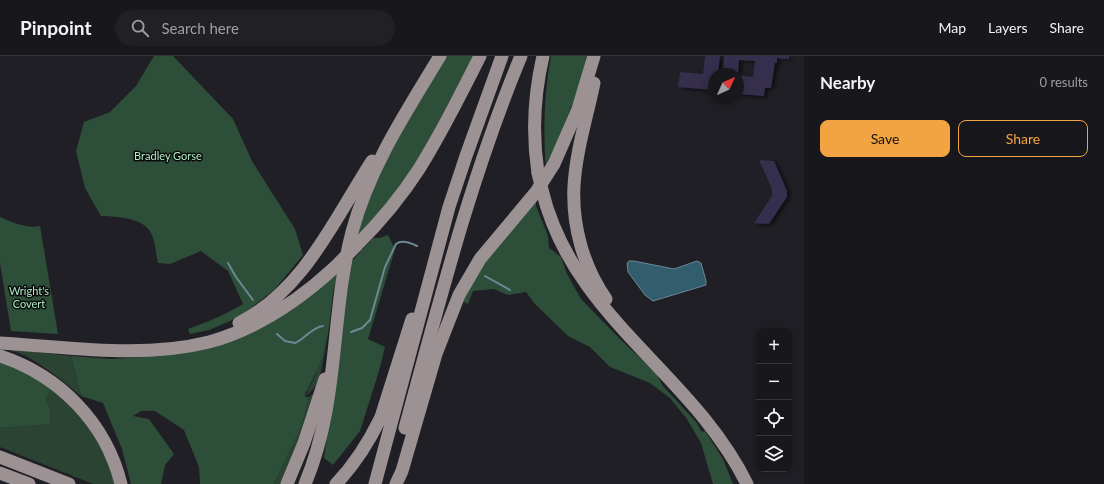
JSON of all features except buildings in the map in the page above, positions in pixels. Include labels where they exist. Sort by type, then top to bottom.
[{"type":"highway","points":[[305,484],[319,446],[327,408],[338,315],[349,244],[363,198],[380,159],[440,56]]},
{"type":"highway","points":[[0,343],[103,350],[137,351],[164,349],[208,342],[225,337],[270,317],[305,294],[334,268],[395,203],[419,170],[443,128],[480,56]]},
{"type":"highway","points":[[375,484],[417,331],[426,291],[450,207],[466,156],[502,56]]},
{"type":"highway","points":[[391,484],[465,212],[521,56]]},
{"type":"highway","points":[[543,56],[537,86],[534,134],[538,173],[549,216],[557,237],[576,270],[600,303],[646,355],[688,399],[717,434],[728,449],[747,484]]},
{"type":"highway","points":[[396,484],[402,471],[436,354],[459,295],[480,259],[536,192],[554,164],[578,109],[594,56]]},
{"type":"highway","points":[[600,56],[576,162],[574,194],[577,230],[583,254],[596,283],[616,314],[646,355]]},
{"type":"highway","points":[[190,345],[243,322],[267,306],[284,291],[315,253],[385,139],[413,102]]},
{"type":"highway","points":[[336,484],[359,458],[374,432],[383,410],[408,328],[426,291]]},
{"type":"highway","points":[[287,484],[304,443],[319,400],[327,370],[338,315]]},
{"type":"highway","points":[[0,356],[22,364],[42,374],[72,398],[89,418],[104,441],[113,458],[121,484]]},
{"type":"highway","points":[[0,457],[69,484]]},
{"type":"highway","points":[[0,473],[29,484]]},
{"type":"green space","name":"Bradley Gorse","points":[[154,56],[173,56],[233,119],[252,161],[295,229],[303,255],[275,289],[247,311],[230,321],[209,330],[190,334],[188,329],[216,318],[243,304],[228,271],[201,251],[170,264],[158,263],[153,238],[150,231],[145,226],[139,222],[124,218],[101,216],[85,188],[76,151],[84,122],[110,112],[136,86]]},
{"type":"green space","points":[[445,56],[474,56],[410,174],[375,219],[354,241],[374,180]]},
{"type":"green space","points":[[551,56],[590,56],[573,103],[546,169],[545,112]]},
{"type":"green space","points":[[536,195],[536,206],[548,236],[549,248],[561,257],[567,274],[581,299],[656,373],[663,386],[696,422],[702,432],[705,431],[723,459],[733,484],[713,484],[701,443],[687,419],[670,398],[650,383],[610,367],[590,347],[568,336],[535,304],[526,292],[508,295],[494,289],[473,291],[468,304],[460,300],[469,282]]},
{"type":"green space","name":"Wright's Covert","points":[[0,217],[25,226],[40,226],[58,334],[11,331],[0,263]]},
{"type":"green space","points":[[388,235],[395,249],[368,339],[385,347],[360,431],[333,465],[324,458],[351,262],[373,238]]},
{"type":"green space","points":[[338,273],[335,281],[326,343],[312,382],[305,394],[305,397],[309,397],[302,425],[274,484],[200,484],[199,467],[184,430],[155,411],[141,411],[133,416],[149,419],[174,454],[165,465],[161,484],[131,484],[122,449],[103,403],[81,396],[71,356],[112,359],[158,356],[288,312]]},
{"type":"green space","points":[[327,342],[319,381],[305,397],[315,376]]},
{"type":"green space","points":[[1,348],[71,356],[81,396],[43,366],[19,353]]},
{"type":"green space","points":[[0,361],[52,387],[46,398],[50,410],[50,424],[0,428]]},
{"type":"green space","points":[[52,387],[86,422],[106,457],[116,484],[93,484],[0,447],[0,428],[50,424],[50,410],[46,398]]},
{"type":"green space","points":[[315,394],[293,457],[281,484],[274,484],[302,425],[309,397]]},
{"type":"water","points":[[629,261],[674,269],[697,261],[701,263],[706,285],[653,301],[645,295],[628,272],[627,263]]},
{"type":"waterway","points":[[351,332],[362,328],[370,320],[385,267],[396,244],[404,242],[417,246]]},
{"type":"waterway","points":[[228,263],[236,277],[253,300]]},
{"type":"waterway","points":[[485,276],[510,290]]},
{"type":"waterway","points":[[277,334],[285,341],[295,343],[315,329],[323,326]]}]
